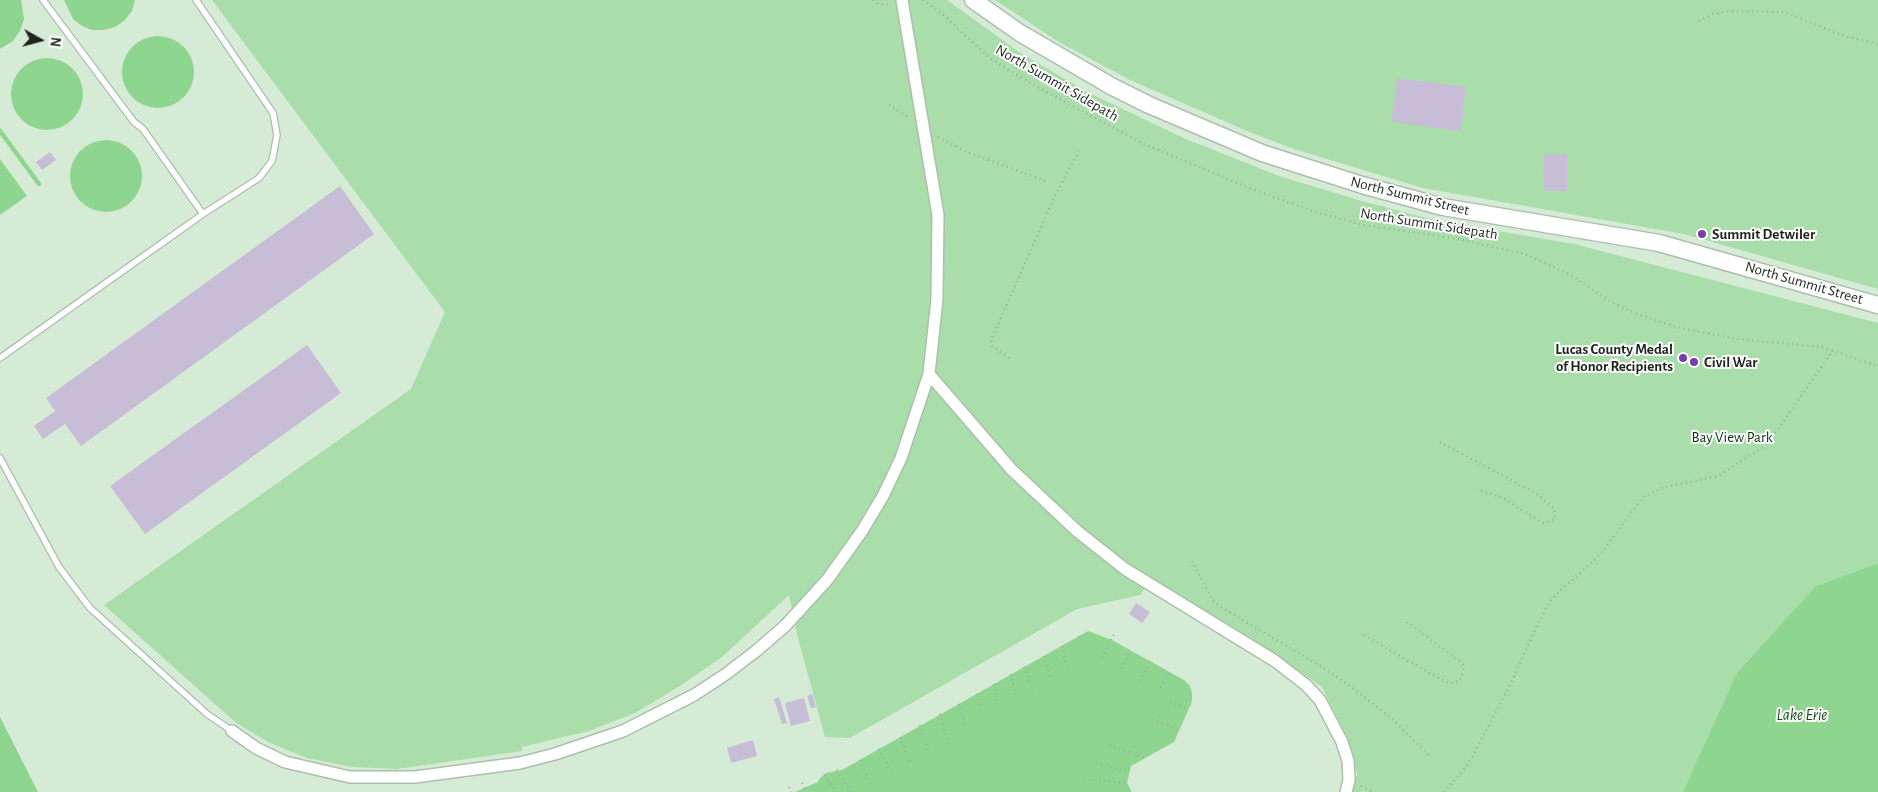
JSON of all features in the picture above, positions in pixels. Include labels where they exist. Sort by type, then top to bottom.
[{"type":"main road","name":"North Summit Street","points":[[973,0],[1020,33],[1110,86],[1149,105],[1262,153],[1362,185],[1434,204],[1659,243],[1878,305]]},
{"type":"street","points":[[232,731],[256,748],[285,762],[350,778],[383,779],[415,777],[520,762],[587,744],[660,713],[694,695],[749,656],[785,626],[827,580],[862,531],[883,496],[901,458],[929,374],[938,299],[938,215],[925,128],[902,0]]},
{"type":"street","points":[[929,374],[1012,470],[1084,537],[1125,569],[1275,661],[1306,685],[1328,714],[1342,742],[1348,761],[1349,780],[1346,792]]},
{"type":"lane","points":[[43,0],[134,122],[143,129],[203,214]]},
{"type":"lane","points":[[0,358],[203,214],[259,178],[272,161],[278,135],[273,113],[196,0]]},
{"type":"lane","points":[[0,458],[59,567],[90,608],[207,714],[232,731]]},
{"type":"path","name":"North Summit Sidepath","points":[[923,0],[938,10],[991,58],[1041,89],[1151,148],[1252,189],[1315,212],[1364,225],[1486,244],[1525,254],[1569,274],[1611,302],[1634,313],[1672,326],[1728,338],[1792,343],[1833,350],[1878,366]]},
{"type":"path","points":[[1699,21],[1713,14],[1729,11],[1785,12],[1844,36],[1878,44]]},
{"type":"path","points":[[889,105],[965,151],[1045,181]]},
{"type":"path","points":[[1010,358],[992,346],[991,340],[1054,198],[1078,152]]},
{"type":"path","points":[[1444,792],[1466,767],[1476,750],[1511,684],[1538,623],[1553,597],[1600,555],[1643,497],[1662,488],[1718,476],[1746,460],[1763,447],[1779,428],[1833,350]]},
{"type":"path","points":[[1440,442],[1539,495],[1554,509],[1555,519],[1543,523],[1503,498],[1477,489]]},
{"type":"path","points":[[1192,561],[1212,599],[1219,606],[1319,664],[1391,718],[1429,754]]},
{"type":"path","points":[[1364,635],[1445,682],[1453,683],[1459,681],[1463,673],[1463,664],[1407,622]]},
{"type":"path","points":[[1102,658],[1114,634]]},
{"type":"path","points":[[1079,636],[1080,641]]},
{"type":"path","points":[[1062,646],[1067,666]]},
{"type":"path","points":[[1121,668],[1131,651]]},
{"type":"path","points":[[1044,656],[1051,679]]},
{"type":"path","points":[[1140,681],[1150,662]]},
{"type":"path","points":[[1024,667],[1033,691]]},
{"type":"path","points":[[1160,688],[1169,672]]},
{"type":"path","points":[[1011,674],[1016,699]]},
{"type":"path","points":[[994,684],[997,704]]},
{"type":"path","points":[[977,694],[980,714]]},
{"type":"path","points":[[1170,702],[1188,710]]},
{"type":"path","points":[[959,704],[966,728]]},
{"type":"path","points":[[940,714],[948,744]]},
{"type":"path","points":[[1153,719],[1180,731]]},
{"type":"path","points":[[920,725],[929,753]]},
{"type":"path","points":[[900,737],[910,764]]},
{"type":"path","points":[[1110,745],[1144,758]]},
{"type":"path","points":[[880,749],[891,773]]},
{"type":"path","points":[[860,760],[871,785]]},
{"type":"path","points":[[1096,763],[1128,772]]},
{"type":"path","points":[[837,770],[850,792]]},
{"type":"path","points":[[826,775],[836,792]]},
{"type":"path","points":[[1084,779],[1128,783]]},
{"type":"path","points":[[802,783],[807,792]]},
{"type":"path","points":[[789,787],[791,792]]},
{"type":"green space","name":"Bay View Park","points":[[212,0],[947,0],[1019,52],[1087,92],[1186,139],[1279,176],[1434,220],[1574,244],[1878,323],[1878,563],[1821,584],[1704,792],[1352,792],[1357,774],[1347,737],[1322,687],[1283,660],[1151,579],[1140,595],[1077,609],[850,738],[825,737],[798,638],[789,595],[722,657],[680,686],[635,713],[589,731],[522,747],[522,751],[397,769],[352,767],[307,758],[268,742],[235,722],[104,605],[411,389],[445,312]]},
{"type":"green space","points":[[995,0],[1878,0],[1878,289],[1684,234],[1423,188],[1294,149],[1254,134],[1130,80],[1059,42]]},
{"type":"water","points":[[0,0],[21,0],[24,19],[20,31],[13,41],[0,49]]},
{"type":"water","points":[[64,0],[135,0],[132,11],[124,21],[115,27],[104,30],[92,30],[82,26],[73,19]]},
{"type":"water","points":[[158,36],[178,42],[188,52],[194,72],[188,92],[178,102],[158,108],[138,102],[128,92],[122,72],[128,52],[138,42]]},
{"type":"water","points":[[47,58],[67,64],[77,74],[83,94],[77,114],[67,124],[47,130],[27,124],[17,114],[11,94],[17,74],[27,64]]},
{"type":"water","points":[[106,140],[126,146],[136,156],[142,176],[136,196],[126,206],[106,212],[86,206],[76,196],[70,176],[76,156],[86,146]]},
{"type":"water","points":[[0,159],[27,196],[0,215]]},
{"type":"water","name":"Lake Erie","points":[[1878,563],[1878,792],[1683,792],[1737,673],[1816,586]]},
{"type":"water","points":[[1088,631],[1112,640],[1184,680],[1190,686],[1192,693],[1192,702],[1174,742],[1131,766],[1127,783],[1132,792],[795,792],[818,782],[826,773],[842,770]]},
{"type":"water","points":[[0,717],[38,792],[0,792]]},
{"type":"building","points":[[1397,78],[1466,87],[1461,131],[1391,122]]},
{"type":"building","points":[[50,152],[56,160],[42,170],[36,162]]},
{"type":"building","points":[[1544,154],[1567,154],[1567,191],[1543,191]]},
{"type":"building","points":[[340,186],[374,234],[81,446],[65,424],[43,439],[34,426],[55,411],[46,398]]},
{"type":"building","points":[[307,345],[341,393],[145,534],[110,486]]},
{"type":"building","points":[[1136,603],[1150,612],[1142,623],[1129,614]]},
{"type":"building","points":[[812,694],[816,707],[811,708],[807,696]]},
{"type":"building","points":[[779,697],[787,723],[782,724],[774,699]]},
{"type":"building","points":[[804,698],[810,721],[791,726],[785,703]]},
{"type":"building","points":[[753,740],[757,756],[731,763],[727,748]]},
{"type":"waterway","points":[[0,131],[39,184]]},
{"type":"place","name":"Summit Detwiler","points":[[1702,234]]},
{"type":"place","name":"Lucas County Medal of Honor Recipients","points":[[1683,358]]},
{"type":"place","name":"Civil War","points":[[1694,362]]}]
